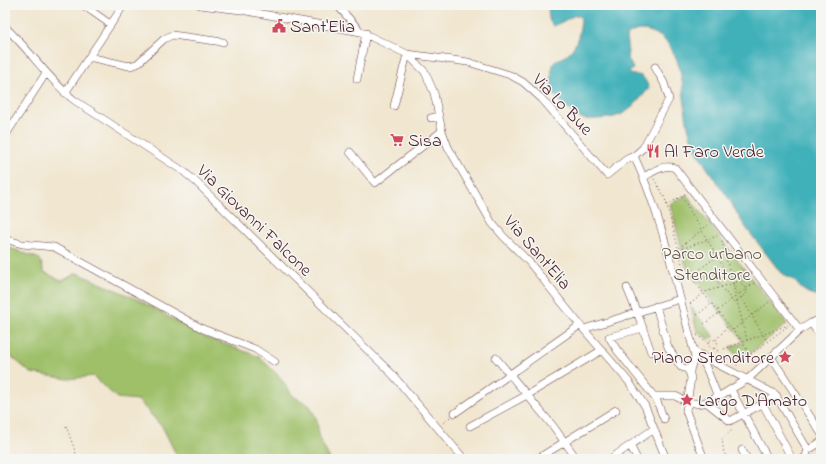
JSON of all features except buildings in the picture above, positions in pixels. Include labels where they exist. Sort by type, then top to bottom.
[{"type":"street","points":[[83,5],[110,24]]},
{"type":"street","points":[[65,92],[110,24],[123,6],[126,5]]},
{"type":"street","points":[[200,5],[241,10],[364,33],[407,54],[394,106]]},
{"type":"street","points":[[234,5],[241,10]]},
{"type":"street","points":[[337,5],[364,33]]},
{"type":"street","name":"Via Giovanni Falcone","points":[[5,27],[46,73],[74,100],[183,171],[196,182],[392,374],[464,459]]},
{"type":"street","points":[[357,78],[364,33]]},
{"type":"street","points":[[89,57],[133,66],[164,39],[172,35],[223,42]]},
{"type":"street","name":"Via Sant'Elia","points":[[407,54],[425,72],[434,93],[442,131],[448,147],[456,164],[492,223],[529,262],[633,388],[645,406],[666,459]]},
{"type":"street","name":"Via Lo Bue","points":[[407,54],[468,62],[510,74],[523,82],[542,99],[607,175],[627,158],[634,156]]},
{"type":"street","points":[[655,67],[664,83],[670,99],[643,148],[634,156],[644,177],[657,214],[680,299],[698,354],[718,397]]},
{"type":"street","points":[[5,136],[46,73]]},
{"type":"street","points":[[431,118],[439,116]]},
{"type":"street","points":[[350,152],[375,184],[442,131]]},
{"type":"street","points":[[644,177],[665,167],[675,168],[800,330]]},
{"type":"street","points":[[5,239],[22,244],[54,247],[203,330],[255,348],[275,362]]},
{"type":"street","points":[[627,288],[651,352]]},
{"type":"street","points":[[455,413],[510,374],[582,327],[680,299]]},
{"type":"street","points":[[656,306],[668,347],[681,367],[687,369],[692,378],[686,411],[704,459]]},
{"type":"street","points":[[654,396],[675,396],[688,402],[700,404],[718,397],[748,379],[800,330],[821,319]]},
{"type":"street","points":[[811,323],[821,337]]},
{"type":"street","points":[[643,328],[609,337],[617,350],[654,396],[664,419]]},
{"type":"street","points":[[470,426],[527,395],[602,350]]},
{"type":"street","points":[[690,374],[691,365],[698,354]]},
{"type":"street","points":[[698,354],[748,379],[777,396],[808,450]]},
{"type":"street","points":[[771,357],[821,433]]},
{"type":"street","points":[[496,358],[565,442],[577,459]]},
{"type":"street","points":[[730,390],[768,459]]},
{"type":"street","points":[[706,402],[730,421],[777,396]]},
{"type":"street","points":[[762,404],[792,459]]},
{"type":"street","points":[[537,459],[616,410]]},
{"type":"street","points":[[610,459],[654,429]]},
{"type":"street","points":[[803,459],[808,450],[821,442]]},
{"type":"street","points":[[630,446],[637,459]]},
{"type":"street","points":[[742,450],[747,459]]},
{"type":"path","points":[[650,173],[665,198],[683,267],[742,342],[753,360],[753,368]]},
{"type":"path","points":[[667,205],[688,193]]},
{"type":"path","points":[[682,196],[767,342]]},
{"type":"path","points":[[678,250],[711,223]]},
{"type":"path","points":[[678,250],[720,235]]},
{"type":"path","points":[[722,240],[747,340]]},
{"type":"path","points":[[691,277],[733,244]]},
{"type":"path","points":[[732,271],[748,292],[734,303],[717,282],[730,272],[732,271]]},
{"type":"path","points":[[688,305],[704,293],[753,277]]},
{"type":"path","points":[[718,311],[756,281]]},
{"type":"path","points":[[733,330],[771,301]]},
{"type":"path","points":[[697,314],[712,303]]},
{"type":"path","points":[[704,324],[719,313]]},
{"type":"path","points":[[724,349],[789,324],[750,355]]},
{"type":"path","points":[[714,348],[717,345],[716,341],[729,325]]},
{"type":"path","points":[[695,333],[709,344],[710,347],[714,348],[741,369]]},
{"type":"path","points":[[709,344],[711,340],[716,341]]},
{"type":"path","points":[[438,427],[455,413]]},
{"type":"path","points":[[720,459],[726,456],[724,453],[722,439],[732,430],[730,421]]},
{"type":"path","points":[[66,426],[78,459]]},
{"type":"green space","name":"Parco urbano Stenditore","points":[[687,195],[787,324],[740,361],[730,347],[744,342],[687,269],[670,204]]},
{"type":"green space","points":[[5,246],[40,259],[44,272],[62,281],[77,273],[139,300],[204,337],[258,356],[279,376],[293,396],[310,406],[317,420],[319,438],[330,459],[180,459],[163,428],[138,400],[117,398],[93,376],[68,379],[31,373],[7,353],[5,353]]},
{"type":"green space","points":[[691,307],[714,337],[713,338],[709,339],[697,331]]},
{"type":"water","points":[[548,5],[821,5],[821,295],[813,295],[805,291],[796,282],[781,273],[744,225],[727,196],[703,162],[695,147],[688,128],[679,66],[675,55],[664,39],[653,33],[642,30],[631,33],[626,37],[628,52],[627,58],[633,69],[629,72],[631,75],[643,77],[649,88],[638,102],[627,111],[615,117],[588,119],[581,118],[562,104],[553,92],[552,68],[557,60],[569,52],[576,44],[581,18],[575,15],[554,26],[549,19]]},
{"type":"place","name":"Sant'Elia","points":[[279,26]]},
{"type":"place","name":"Sisa","points":[[397,140]]},
{"type":"place","name":"Al Faro Verde","points":[[653,151]]},
{"type":"place","name":"Piano Stenditore","points":[[785,357]]},
{"type":"place","name":"Largo D'Amato","points":[[687,400]]}]
